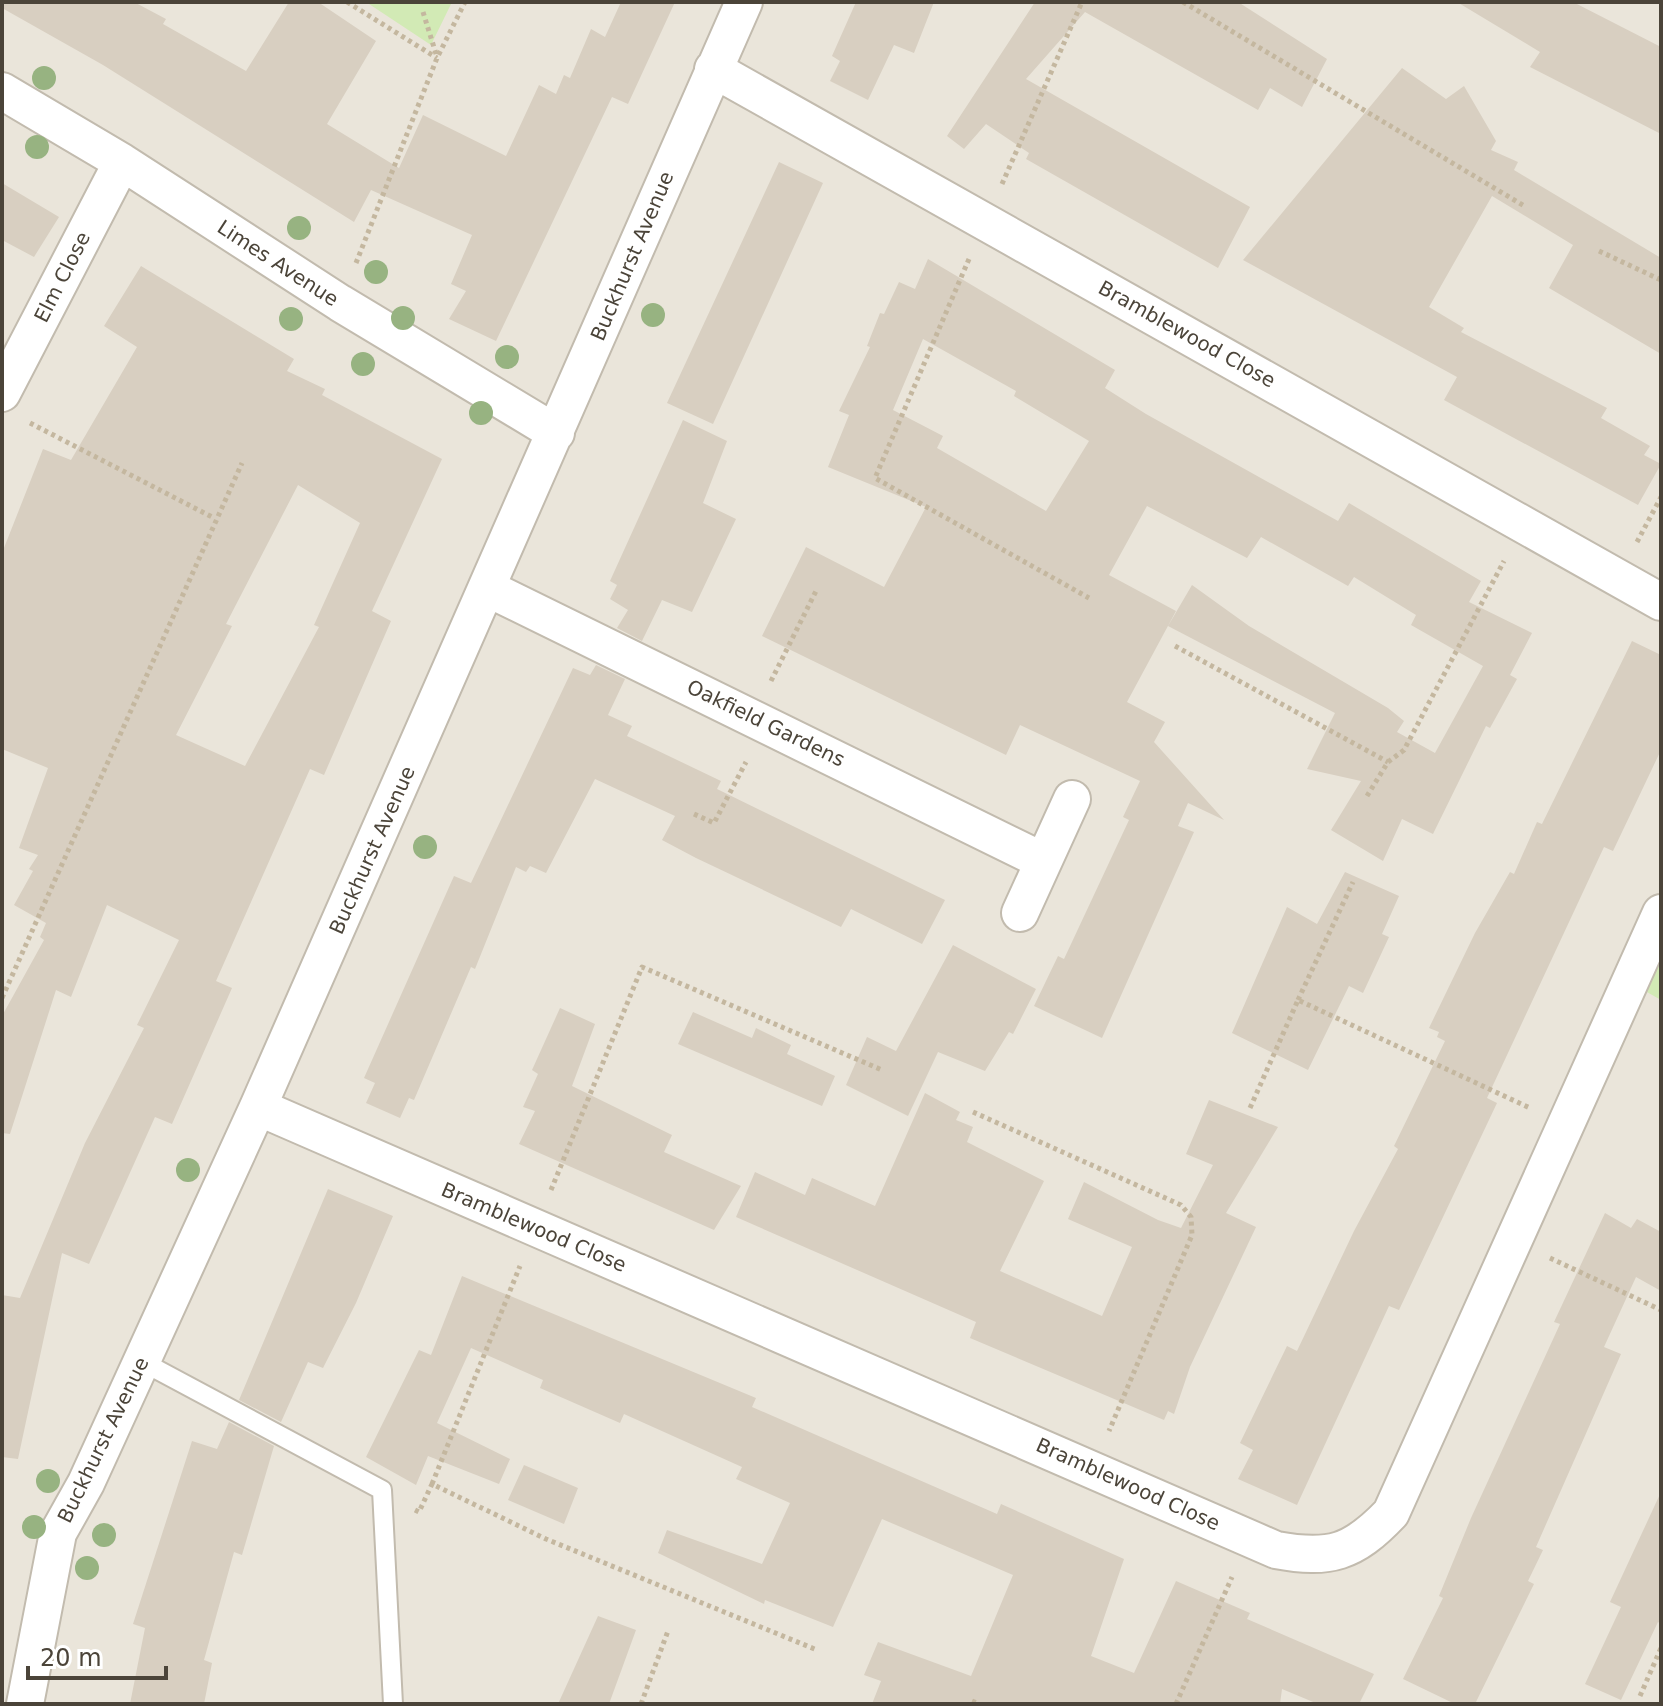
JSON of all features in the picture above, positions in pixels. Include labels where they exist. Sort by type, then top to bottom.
[{"type":"street","name":"Buckhurst Avenue","points":[[25,1704],[58,1533],[86,1483],[258,1107],[744,2]]},
{"type":"street","name":"Bramblewood Close","points":[[713,69],[1661,602]]},
{"type":"street","name":"Limes Avenue","points":[[2,91],[122,162],[340,303],[556,433]]},
{"type":"street","name":"Elm Close","points":[[2,393],[122,162]]},
{"type":"street","name":"Oakfield Gardens","points":[[487,588],[1043,861]]},
{"type":"street","points":[[1020,913],[1072,799]]},
{"type":"street","name":"Bramblewood Close","points":[[258,1107],[1276,1550],[1307,1556],[1341,1552],[1368,1538],[1391,1513],[1661,913]]},
{"type":"lane","points":[[141,1361],[382,1490],[393,1704]]},
{"type":"path","points":[[347,2],[437,58]]},
{"type":"path","points":[[340,303],[437,58],[465,2]]},
{"type":"path","points":[[1082,2],[875,478],[1089,598]]},
{"type":"path","points":[[1183,2],[1526,207]]},
{"type":"path","points":[[423,12],[437,58]]},
{"type":"path","points":[[1599,251],[1661,280]]},
{"type":"path","points":[[27,421],[214,518]]},
{"type":"path","points":[[2,998],[214,518],[242,463]]},
{"type":"path","points":[[1618,578],[1661,497]]},
{"type":"path","points":[[1367,796],[1388,762],[1404,750],[1524,523]]},
{"type":"path","points":[[694,814],[714,823],[817,589]]},
{"type":"path","points":[[1175,646],[1388,762]]},
{"type":"path","points":[[1250,1108],[1353,882]]},
{"type":"path","points":[[382,1490],[419,1512],[642,967],[882,1070]]},
{"type":"path","points":[[1298,1000],[1566,1125]]},
{"type":"path","points":[[973,1112],[1181,1205],[1191,1217],[1192,1235],[1093,1468]]},
{"type":"path","points":[[1513,1240],[1661,1310]]},
{"type":"path","points":[[432,1484],[546,1539],[817,1650]]},
{"type":"path","points":[[1176,1704],[1249,1538]]},
{"type":"path","points":[[641,1704],[668,1631]]},
{"type":"path","points":[[1640,1696],[1661,1648]]},
{"type":"shaded area","points":[[2,2],[1661,2],[1661,1704],[2,1704]]},
{"type":"green space","points":[[366,2],[452,2],[431,45]]},
{"type":"green space","points":[[1661,939],[1661,1000],[1638,987]]},
{"type":"building","points":[[2,2],[134,2],[166,19],[163,24],[246,71],[289,2],[318,2],[376,41],[327,124],[399,168],[423,115],[506,156],[539,85],[556,94],[564,75],[570,78],[591,29],[605,37],[621,2],[675,2],[628,104],[612,97],[496,341],[449,319],[466,291],[451,284],[472,235],[371,190],[354,222],[103,65],[2,8]]},
{"type":"building","points":[[856,2],[934,2],[914,53],[894,45],[868,100],[830,81],[840,61],[832,56]]},
{"type":"building","points":[[1035,2],[1238,2],[1327,59],[1302,107],[1270,88],[1258,110],[1085,12],[1026,79],[1250,207],[1218,268],[1026,159],[1029,153],[986,124],[964,149],[947,136]]},
{"type":"building","points":[[1457,2],[1573,2],[1661,47],[1661,134],[1530,67],[1540,52]]},
{"type":"building","points":[[1402,68],[1446,99],[1464,86],[1496,141],[1491,150],[1518,162],[1514,170],[1661,258],[1661,354],[1549,288],[1573,245],[1492,196],[1429,307],[1464,328],[1461,332],[1607,408],[1601,418],[1650,446],[1644,455],[1661,464],[1638,505],[1444,400],[1457,377],[1243,260]]},
{"type":"building","points":[[779,162],[823,183],[713,424],[667,403]]},
{"type":"building","points":[[2,183],[59,217],[34,257],[2,240]]},
{"type":"building","points":[[928,259],[1115,370],[1105,388],[1146,414],[1338,521],[1349,503],[1481,581],[1469,602],[1532,633],[1510,675],[1517,679],[1490,728],[1486,726],[1433,834],[1402,819],[1383,861],[1331,830],[1361,781],[1307,769],[1335,713],[1168,626],[1192,585],[1249,626],[1388,708],[1404,721],[1397,732],[1435,753],[1483,666],[1411,625],[1416,615],[1354,577],[1348,586],[1261,537],[1247,558],[1147,506],[1109,575],[1176,611],[1127,702],[1165,722],[1154,742],[1224,820],[1188,803],[1178,826],[1194,832],[1102,1038],[1034,1006],[1058,956],[1064,959],[1129,820],[1123,817],[1140,781],[1020,725],[1006,755],[762,636],[806,547],[884,587],[926,507],[828,467],[849,415],[839,411],[870,347],[867,346],[880,313],[884,314],[899,282],[915,289]],"holes":[[[923,339],[1016,391],[1014,396],[1089,441],[1046,511],[937,448],[943,436],[893,410]]]},
{"type":"building","points":[[141,266],[294,359],[287,371],[325,389],[322,395],[442,459],[372,611],[391,621],[324,775],[310,769],[216,981],[232,988],[172,1124],[155,1117],[89,1264],[62,1253],[18,1459],[2,1457],[2,1295],[20,1298],[85,1143],[144,1028],[137,1025],[179,940],[107,905],[71,997],[56,990],[10,1134],[2,1133],[2,1016],[44,940],[40,937],[46,923],[14,905],[33,871],[29,869],[38,855],[19,848],[48,768],[2,749],[2,553],[43,449],[71,460],[137,347],[104,326]],"holes":[[[298,485],[360,523],[314,625],[319,627],[245,766],[176,735],[232,626],[226,624]]]},
{"type":"building","points":[[683,420],[727,441],[703,503],[736,519],[692,612],[662,600],[642,641],[617,628],[628,610],[610,599],[617,585],[610,581]]},
{"type":"building","points":[[1632,641],[1661,655],[1661,750],[1613,851],[1604,847],[1487,1098],[1497,1103],[1399,1310],[1389,1306],[1297,1505],[1238,1479],[1253,1450],[1240,1443],[1287,1346],[1297,1351],[1354,1231],[1398,1149],[1394,1146],[1445,1041],[1437,1037],[1439,1032],[1429,1028],[1475,933],[1510,872],[1514,874],[1537,822],[1542,824]]},
{"type":"building","points":[[596,665],[625,679],[608,715],[632,726],[627,736],[721,781],[717,789],[945,900],[922,944],[851,909],[841,927],[696,858],[662,840],[675,816],[595,779],[546,873],[530,866],[526,872],[516,867],[475,969],[471,967],[414,1100],[409,1098],[400,1118],[366,1103],[375,1083],[364,1078],[454,876],[471,883],[573,668],[590,675]]},
{"type":"building","points":[[1345,872],[1399,896],[1382,934],[1389,937],[1363,993],[1349,986],[1308,1070],[1232,1033],[1287,907],[1317,924]]},
{"type":"building","points":[[953,945],[1036,989],[1013,1034],[1009,1032],[985,1071],[938,1052],[908,1116],[846,1085],[867,1037],[896,1051]]},
{"type":"building","points":[[560,1008],[595,1024],[572,1086],[672,1135],[664,1152],[741,1186],[714,1230],[519,1144],[535,1111],[523,1107],[538,1074],[532,1070]]},
{"type":"building","points":[[693,1012],[752,1038],[756,1028],[791,1045],[787,1054],[835,1076],[822,1106],[678,1044]]},
{"type":"building","points":[[925,1093],[960,1112],[956,1120],[973,1127],[967,1142],[1044,1181],[1000,1271],[1102,1316],[1132,1247],[1068,1219],[1084,1182],[1158,1220],[1181,1228],[1213,1165],[1186,1154],[1209,1100],[1278,1127],[1226,1213],[1256,1227],[1190,1367],[1174,1414],[1168,1411],[1164,1420],[970,1338],[976,1322],[736,1217],[755,1172],[805,1195],[812,1178],[875,1206]]},
{"type":"building","points":[[328,1189],[393,1216],[356,1303],[323,1368],[308,1362],[281,1422],[239,1400]]},
{"type":"building","points":[[1605,1213],[1631,1228],[1637,1219],[1661,1232],[1661,1291],[1636,1277],[1604,1347],[1621,1354],[1536,1547],[1543,1550],[1528,1581],[1534,1584],[1475,1704],[1455,1704],[1403,1679],[1443,1598],[1439,1596],[1471,1518],[1560,1324],[1554,1322]]},
{"type":"building","points":[[462,1276],[756,1398],[752,1407],[997,1514],[1001,1504],[1124,1559],[1091,1656],[1134,1673],[1176,1581],[1250,1613],[1247,1619],[1374,1674],[1359,1704],[1318,1704],[1282,1689],[1280,1704],[872,1704],[881,1681],[864,1675],[878,1642],[971,1676],[1013,1575],[882,1519],[833,1627],[765,1600],[764,1604],[658,1553],[667,1530],[762,1564],[790,1503],[736,1479],[742,1467],[624,1414],[620,1423],[540,1388],[543,1380],[471,1348],[437,1423],[510,1459],[499,1484],[428,1456],[416,1485],[366,1457],[419,1350],[431,1355]]},
{"type":"building","points":[[229,1422],[274,1446],[242,1555],[234,1552],[204,1660],[212,1663],[204,1704],[130,1704],[145,1628],[133,1624],[192,1441],[217,1449]]},
{"type":"building","points":[[524,1465],[578,1488],[564,1524],[508,1500]]},
{"type":"building","points":[[1661,1492],[1661,1624],[1658,1622],[1621,1700],[1585,1684],[1621,1607],[1610,1602]]},
{"type":"building","points":[[598,1616],[636,1630],[609,1704],[558,1704]]}]
